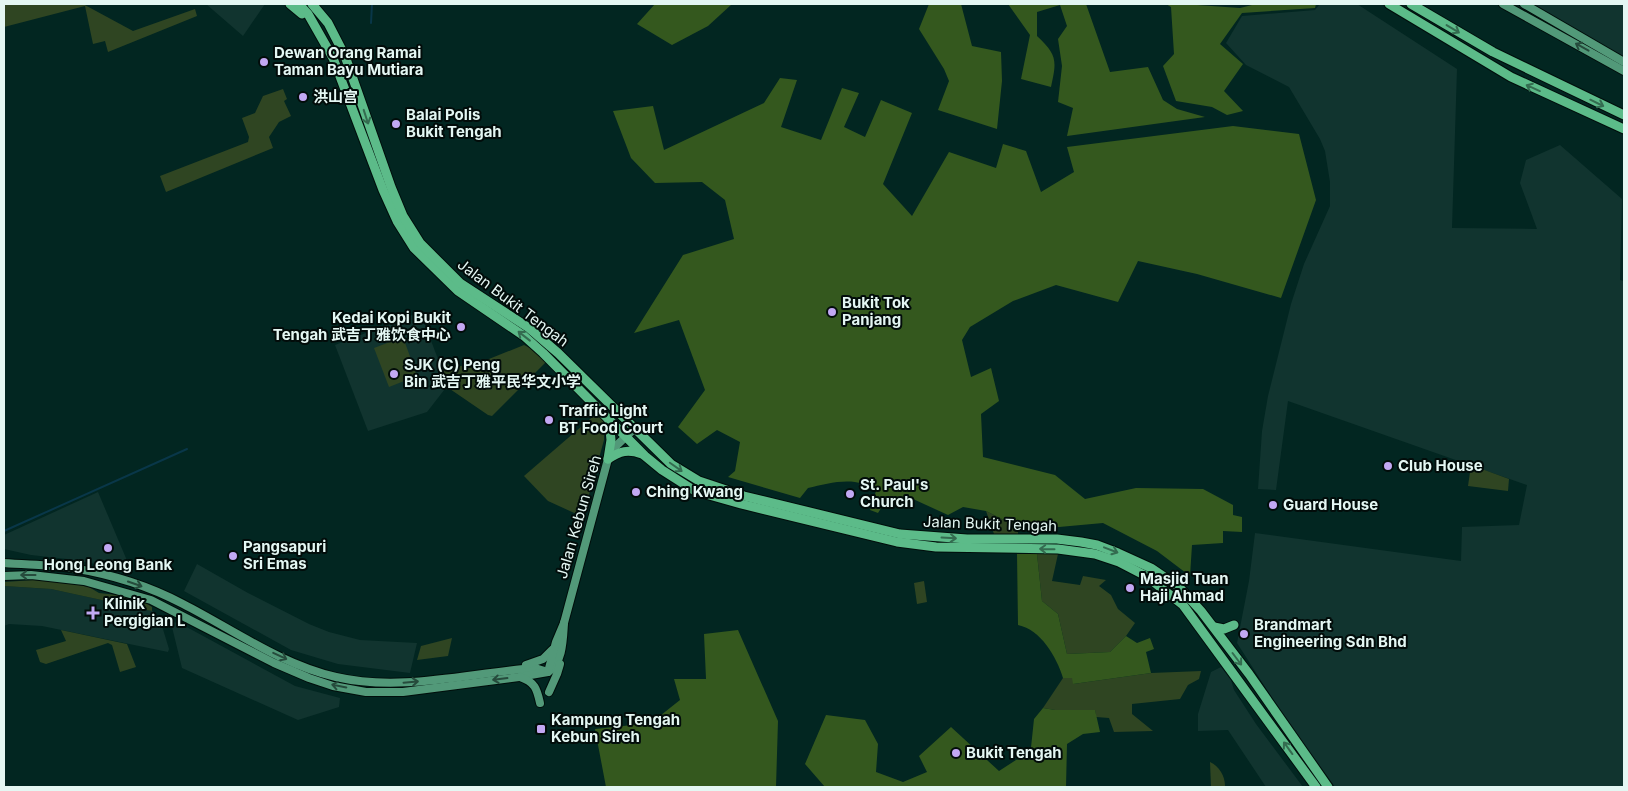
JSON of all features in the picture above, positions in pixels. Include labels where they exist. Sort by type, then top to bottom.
[{"type":"highway","points":[[290,4],[315,27]]},
{"type":"highway","name":"Jalan Bukit Tengah","points":[[299,4],[333,58],[394,213],[414,248],[458,291],[524,336],[576,384],[645,456],[662,470],[695,491],[897,542],[936,547],[1058,549],[1095,554],[1119,562],[1146,576],[1183,605],[1316,787]]},
{"type":"highway","name":"Jalan Bukit Tengah","points":[[312,4],[328,23],[345,56],[392,190],[403,216],[420,243],[460,283],[529,328],[558,353],[671,464],[699,482],[744,496],[900,534],[920,537],[967,539],[1057,539],[1097,545],[1151,568],[1190,597],[1249,674],[1328,787]]},
{"type":"highway","points":[[319,4],[328,23]]},
{"type":"highway","points":[[1389,4],[1511,78],[1624,129]]},
{"type":"highway","points":[[1411,4],[1493,52],[1624,115]]},
{"type":"highway","points":[[608,459],[610,440],[609,419]]},
{"type":"highway","points":[[608,459],[617,453],[628,450],[645,456]]},
{"type":"highway","points":[[1214,627],[1224,629],[1234,625]]},
{"type":"main road","points":[[1503,4],[1624,71]]},
{"type":"main road","points":[[1524,4],[1624,62]]},
{"type":"main road","name":"Jalan Kebun Sireh","points":[[548,672],[556,666],[559,642],[608,459],[616,446],[635,428]]},
{"type":"main road","points":[[4,563],[70,567],[117,578],[154,590],[182,603],[256,644],[307,668],[335,677],[368,682],[403,683],[512,669],[535,668],[548,672]]},
{"type":"main road","points":[[4,576],[31,575],[84,581],[151,600],[274,663],[309,678],[333,686],[366,692],[403,692],[548,672]]},
{"type":"main road","points":[[512,669],[543,659],[559,642]]},
{"type":"main road","points":[[548,692],[557,674],[559,642]]},
{"type":"main road","points":[[519,677],[528,680],[536,686],[540,703]]},
{"type":"shaded area","points":[[206,4],[265,4],[243,36]]},
{"type":"shaded area","points":[[1320,4],[1357,4],[1457,69],[1452,228],[1537,229],[1520,183],[1526,160],[1560,145],[1622,199],[1620,280],[1624,281],[1624,787],[1335,787],[1290,726],[1237,643],[1249,581],[1255,533],[1461,561],[1462,527],[1519,525],[1527,485],[1288,401],[1276,490],[1258,489],[1262,431],[1268,396],[1291,304],[1304,264],[1330,206],[1330,182],[1325,151],[1320,139],[1289,87],[1246,65],[1226,43],[1242,16],[1315,10]]},
{"type":"shaded area","points":[[1529,4],[1624,4],[1624,58]]},
{"type":"shaded area","name":"SJK (C) Peng Bin 武吉丁雅平民华文小学","points":[[420,312],[448,385],[427,412],[368,431],[335,345]]},
{"type":"shaded area","points":[[98,492],[131,570],[31,555],[4,549],[4,535]]},
{"type":"shaded area","points":[[197,564],[248,593],[329,632],[360,640],[417,643],[410,673],[338,664],[291,650],[184,591]]},
{"type":"shaded area","points":[[4,586],[51,589],[153,611],[162,626],[169,649],[168,652],[42,626],[9,624],[4,626]]},
{"type":"shaded area","points":[[174,622],[183,625],[295,686],[340,698],[339,707],[298,720],[182,668],[172,627]]},
{"type":"shaded area","points":[[1221,667],[1231,680],[1234,690],[1256,724],[1303,787],[1266,787],[1228,730],[1198,731],[1198,714],[1211,672]]},
{"type":"green space","points":[[4,4],[83,4],[133,31],[195,9],[197,16],[108,52],[105,41],[93,44],[85,6],[4,27]]},
{"type":"green space","points":[[655,4],[732,4],[708,26],[672,45],[637,24]]},
{"type":"green space","points":[[929,4],[961,4],[972,46],[1001,52],[1002,81],[997,129],[938,110],[949,81],[944,69],[919,29]]},
{"type":"green space","points":[[1008,4],[1086,4],[1110,72],[1148,67],[1163,100],[1177,109],[1205,117],[1067,136],[1073,108],[1058,102],[1062,66],[1058,39],[1067,26],[1060,5],[1037,12],[1037,36],[1054,58],[1051,87],[1021,79],[1030,35]]},
{"type":"green space","points":[[1166,4],[1196,4],[1240,8],[1256,4],[1316,4],[1315,8],[1242,13],[1220,44],[1243,64],[1224,91],[1243,111],[1227,115],[1212,107],[1176,101],[1163,66],[1174,54],[1171,7]]},
{"type":"green space","points":[[780,78],[797,80],[781,127],[821,140],[842,88],[859,93],[844,127],[865,137],[881,100],[912,113],[883,184],[912,216],[949,152],[996,168],[1003,144],[1026,151],[1041,192],[1074,172],[1067,147],[1233,126],[1299,134],[1316,200],[1281,298],[1197,274],[1138,261],[1118,302],[1056,285],[1013,301],[970,327],[962,340],[971,377],[991,368],[999,401],[981,414],[983,457],[1055,475],[1085,499],[1136,488],[1203,489],[1233,505],[1233,515],[1242,517],[1242,532],[1223,531],[1223,543],[1192,545],[1190,576],[1157,551],[1103,523],[1059,527],[1004,520],[986,511],[963,507],[948,515],[913,499],[887,499],[878,513],[870,510],[876,491],[860,483],[843,482],[808,488],[800,498],[728,477],[735,471],[740,442],[717,430],[697,444],[678,427],[705,390],[679,320],[634,333],[683,255],[734,239],[725,200],[702,182],[655,183],[631,158],[613,111],[653,106],[664,150],[764,103]]},
{"type":"green space","points":[[283,89],[287,99],[284,101],[291,116],[279,122],[269,137],[273,148],[166,192],[160,176],[248,142],[249,137],[242,118],[255,113],[263,96]]},
{"type":"green space","points":[[403,337],[417,376],[389,387],[374,348]]},
{"type":"green space","points":[[524,345],[538,352],[547,361],[492,416],[447,387],[448,385],[439,362],[456,367],[484,361]]},
{"type":"green space","points":[[597,413],[604,421],[604,440],[583,517],[548,501],[524,476]]},
{"type":"green space","points":[[1471,465],[1509,479],[1508,491],[1468,486]]},
{"type":"green space","points":[[986,511],[1004,520],[1018,522],[1018,534],[994,534]]},
{"type":"green space","points":[[1017,554],[1037,554],[1042,601],[1058,614],[1067,654],[1110,652],[1126,636],[1137,643],[1150,638],[1154,649],[1146,652],[1151,673],[1073,684],[1072,678],[1063,678],[1052,653],[1046,645],[1034,632],[1018,625]]},
{"type":"green space","points":[[1037,554],[1058,554],[1052,581],[1080,585],[1083,576],[1106,580],[1099,586],[1111,595],[1118,609],[1135,623],[1126,636],[1110,652],[1067,654],[1058,614],[1042,601]]},
{"type":"green space","points":[[34,580],[64,582],[89,587],[99,593],[136,597],[152,607],[152,611],[51,589],[4,586],[4,582]]},
{"type":"green space","points":[[924,581],[927,602],[917,604],[914,583]]},
{"type":"green space","points":[[61,630],[127,644],[136,667],[120,672],[112,645],[108,643],[46,664],[40,662],[36,650],[66,641]]},
{"type":"green space","points":[[738,630],[778,721],[776,787],[606,787],[595,729],[651,723],[680,700],[674,679],[706,679],[704,634]]},
{"type":"green space","points":[[452,638],[448,656],[417,660],[421,646]]},
{"type":"green space","points":[[1201,671],[1199,679],[1188,685],[1180,699],[1132,704],[1132,714],[1153,731],[1114,732],[1109,718],[1096,717],[1095,710],[1055,710],[1043,708],[1063,678],[1073,677],[1073,684],[1151,673]]},
{"type":"green space","points":[[1043,708],[1055,710],[1095,710],[1100,732],[1083,734],[1067,744],[1066,787],[825,787],[805,764],[826,715],[865,720],[878,744],[876,772],[903,782],[927,772],[919,756],[951,727],[999,771],[1016,760],[1030,757],[1034,719]]},
{"type":"green space","points":[[1210,762],[1221,772],[1225,786],[1211,787]]},
{"type":"waterway","points":[[371,23],[372,4]]},
{"type":"waterway","points":[[4,531],[187,449]]},
{"type":"place","name":"Dewan Orang Ramai Taman Bayu Mutiara","points":[[264,62]]},
{"type":"place","name":"洪山宫","points":[[303,97]]},
{"type":"place","name":"Balai Polis Bukit Tengah","points":[[396,124]]},
{"type":"place","name":"Bukit Tok Panjang","points":[[832,312]]},
{"type":"place","name":"Kedai Kopi Bukit Tengah 武吉丁雅饮食中心","points":[[461,327]]},
{"type":"place","name":"SJK (C) Peng Bin 武吉丁雅平民华文小学","points":[[394,374]]},
{"type":"place","name":"Traffic Light BT Food Court","points":[[549,420]]},
{"type":"place","name":"Club House","points":[[1388,466]]},
{"type":"place","name":"Ching Kwang","points":[[636,492]]},
{"type":"place","name":"St. Paul's Church","points":[[850,494]]},
{"type":"place","name":"Guard House","points":[[1273,505]]},
{"type":"place","name":"Hong Leong Bank","points":[[108,548]]},
{"type":"place","name":"Pangsapuri Sri Emas","points":[[233,556]]},
{"type":"place","name":"Masjid Tuan Haji Ahmad","points":[[1130,588]]},
{"type":"place","name":"Klinik Pergigian L","points":[[93,613]]},
{"type":"place","name":"Brandmart Engineering Sdn Bhd","points":[[1244,634]]},
{"type":"place","name":"Kampung Tengah Kebun Sireh","points":[[541,729]]},
{"type":"place","name":"Bukit Tengah","points":[[956,753]]}]
